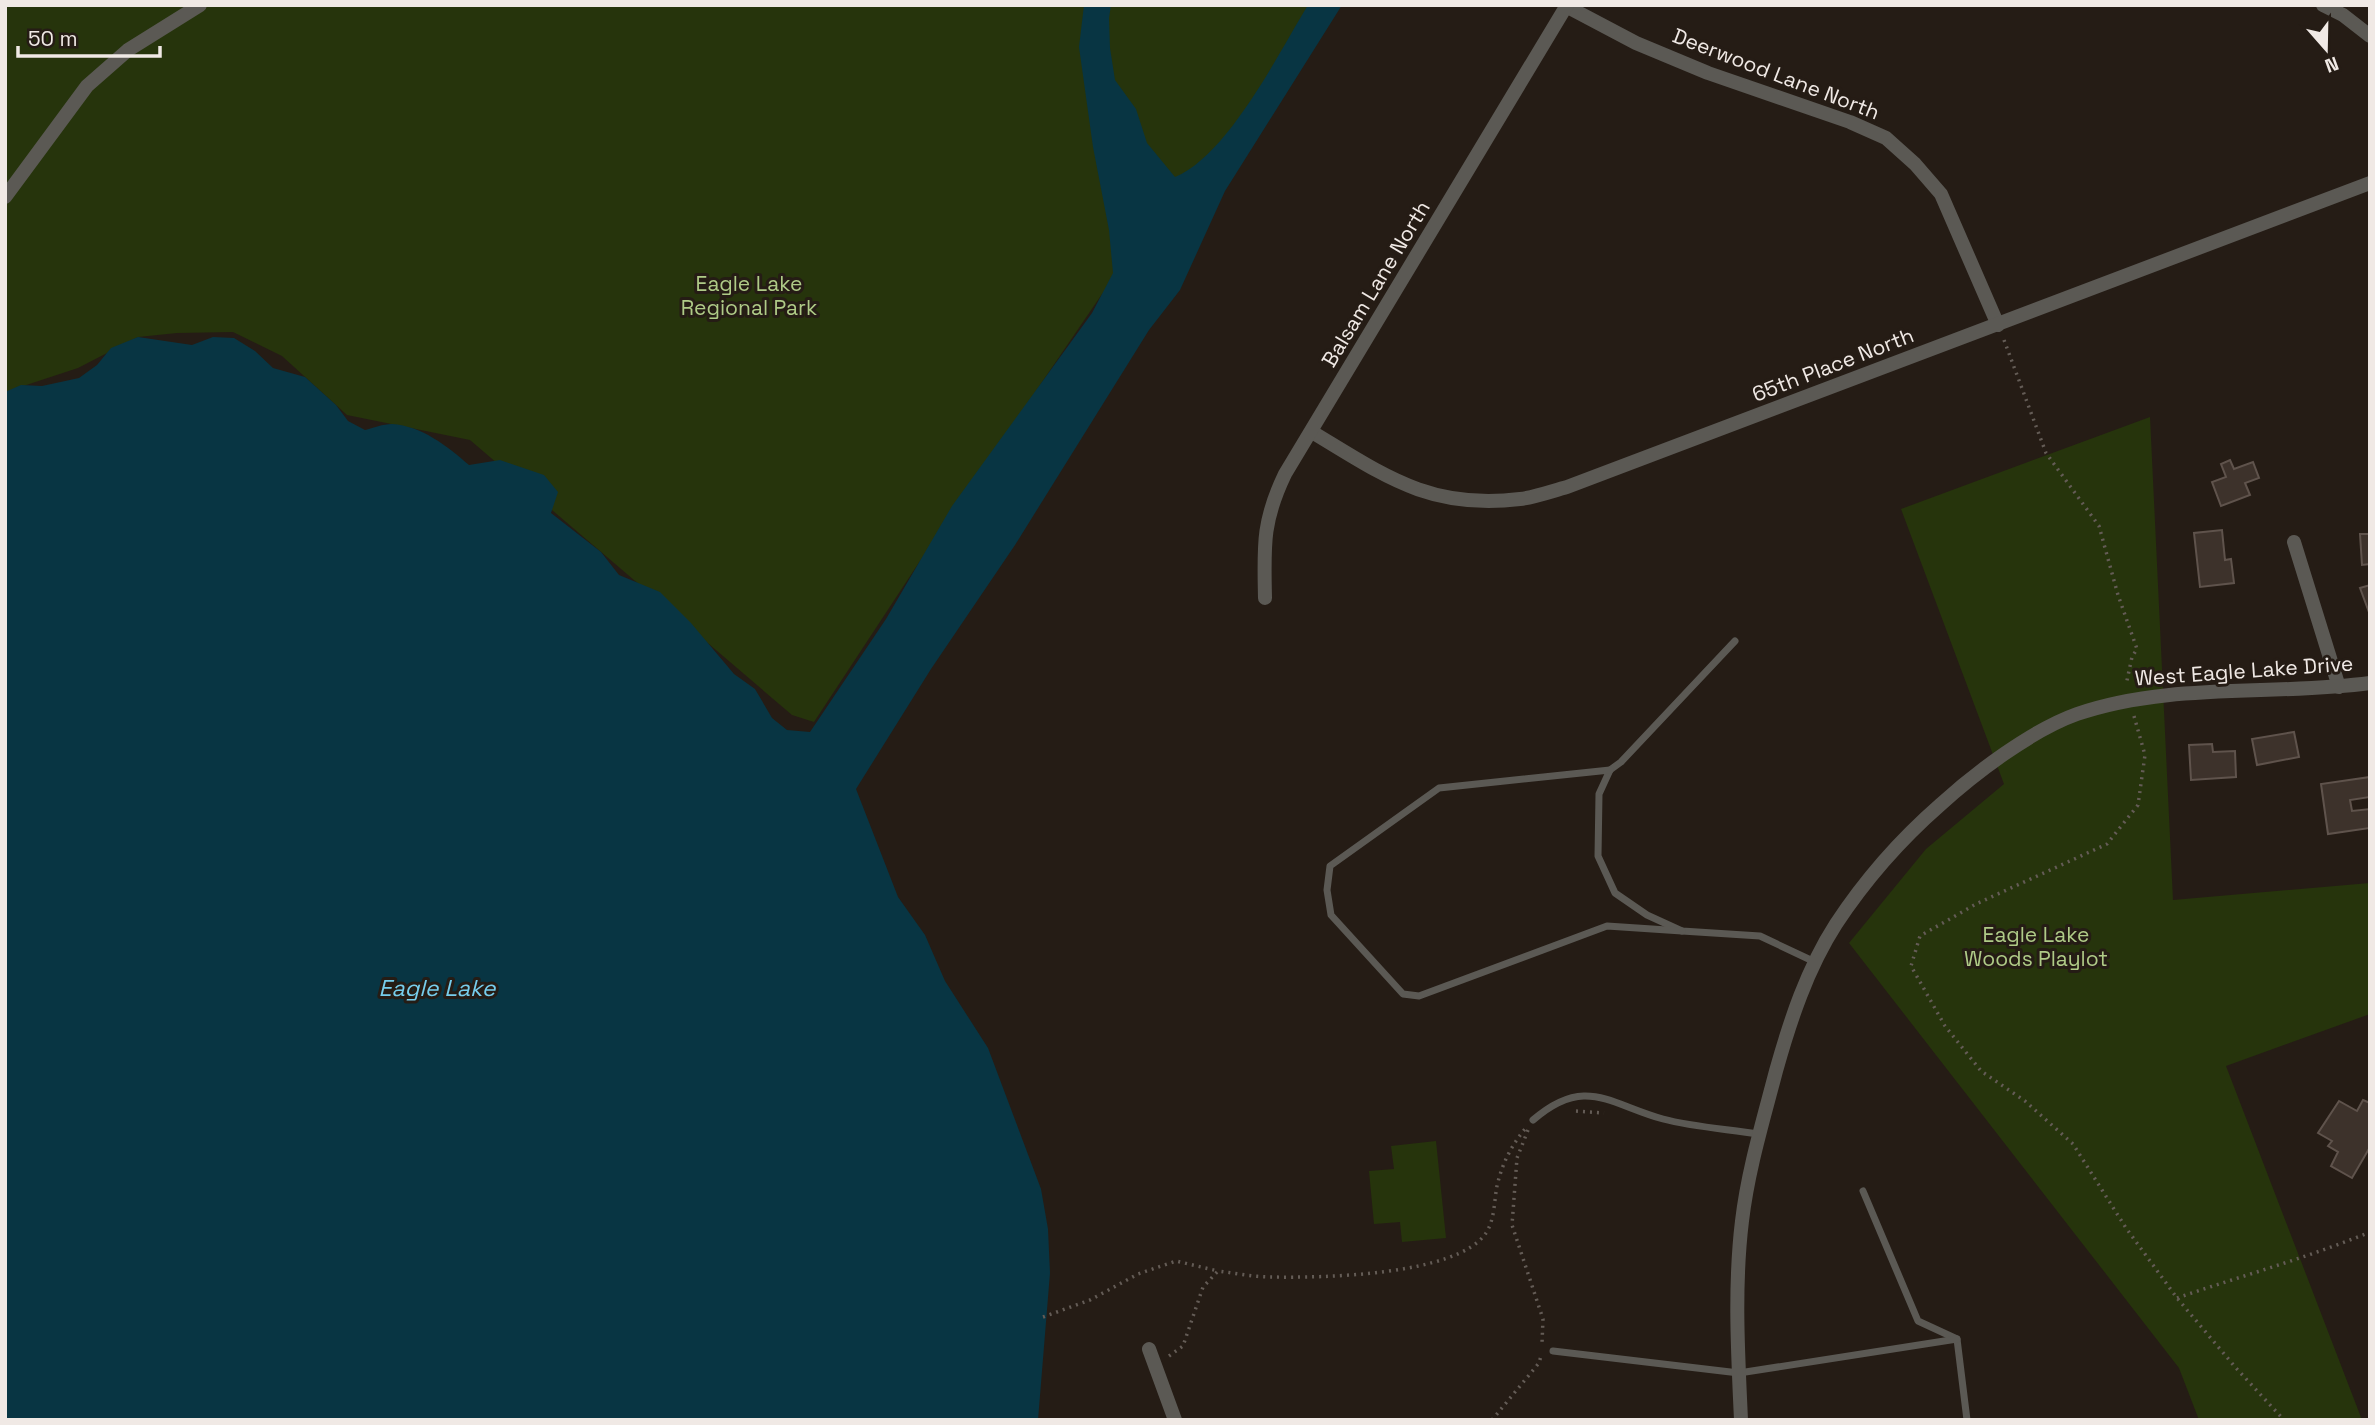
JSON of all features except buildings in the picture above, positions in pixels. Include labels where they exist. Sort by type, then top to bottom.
[{"type":"street","points":[[5,197],[87,86],[128,50],[200,5]]},
{"type":"street","name":"Deerwood Lane North","points":[[1566,5],[1648,48],[1708,73],[1850,121],[1886,138],[1915,164],[1941,194],[1998,325]]},
{"type":"street","name":"Balsam Lane North","points":[[1265,598],[1265,533],[1271,502],[1285,474],[1566,5]]},
{"type":"street","points":[[2323,5],[2343,15],[2370,36]]},
{"type":"street","name":"65th Place North","points":[[1312,432],[1405,486],[1443,498],[1480,502],[1523,499],[1567,487],[2370,183]]},
{"type":"street","points":[[2294,542],[2339,687]]},
{"type":"street","name":"West Eagle Lake Drive","points":[[1741,1420],[1738,1297],[1742,1221],[1751,1164],[1788,1027],[1815,962],[1835,926],[1868,880],[1904,838],[1983,768],[2073,715],[2130,700],[2370,683]]},
{"type":"street","points":[[1149,1349],[1175,1420]]},
{"type":"lane","points":[[1682,931],[1647,915],[1615,893],[1598,856],[1599,794],[1610,770],[1621,762],[1735,641]]},
{"type":"lane","points":[[1610,770],[1439,789],[1330,866],[1327,890],[1331,915],[1403,994],[1419,996],[1607,926],[1760,936],[1815,962]]},
{"type":"lane","points":[[1533,1120],[1550,1105],[1582,1095],[1613,1099],[1663,1119],[1760,1134]]},
{"type":"lane","points":[[1863,1191],[1918,1321],[1956,1339]]},
{"type":"lane","points":[[1553,1351],[1739,1373],[1956,1339]]},
{"type":"lane","points":[[1956,1339],[1967,1420]]},
{"type":"path","points":[[1998,325],[2046,453],[2099,526],[2118,595],[2137,649],[2132,657],[2126,681],[2145,755],[2138,805],[2107,844],[1976,904],[1920,936],[1911,966],[1945,1026],[1981,1071],[2025,1101],[2073,1144],[2126,1228],[2177,1298],[2284,1420]]},
{"type":"path","points":[[1566,1114],[1576,1111],[1613,1114]]},
{"type":"path","points":[[1043,1317],[1090,1300],[1138,1274],[1176,1261],[1218,1271],[1270,1277],[1401,1270],[1443,1261],[1486,1234],[1508,1153],[1533,1120]]},
{"type":"path","points":[[1492,1420],[1539,1363],[1542,1350],[1543,1319],[1512,1224],[1517,1158],[1533,1120]]},
{"type":"path","points":[[2177,1298],[2323,1251],[2370,1232]]},
{"type":"path","points":[[1156,1365],[1183,1346],[1203,1287],[1218,1271]]},
{"type":"green space","name":"Eagle Lake Regional Park","points":[[5,5],[1316,5],[1191,212],[1102,294],[814,722],[792,715],[470,440],[347,415],[282,356],[233,332],[138,337],[78,368],[5,392]]},
{"type":"green space","name":"Eagle Lake Woods Playlot","points":[[2150,417],[2173,900],[2370,883],[2370,1014],[2226,1066],[2362,1420],[2199,1420],[2179,1368],[1849,943],[1926,849],[2004,784],[1901,509]]},
{"type":"green space","points":[[1436,1141],[1446,1238],[1402,1242],[1400,1222],[1374,1224],[1369,1171],[1394,1169],[1391,1146]]},
{"type":"water","name":"Eagle Lake","points":[[1084,5],[1111,5],[1110,48],[1115,80],[1136,109],[1147,143],[1175,177],[1195,165],[1214,148],[1232,126],[1267,75],[1308,5],[1342,5],[1225,191],[1180,290],[1149,330],[1015,545],[931,669],[856,789],[898,897],[925,935],[945,981],[988,1048],[1041,1189],[1048,1229],[1050,1273],[1038,1420],[5,1420],[5,392],[21,385],[42,386],[79,378],[97,365],[111,348],[138,337],[192,345],[213,337],[234,338],[255,351],[273,368],[305,377],[336,405],[348,421],[365,430],[389,424],[403,426],[434,438],[469,465],[500,460],[544,475],[558,492],[551,513],[601,552],[619,575],[660,592],[691,623],[734,674],[755,689],[772,718],[787,730],[810,732],[886,619],[952,506],[1092,313],[1113,273],[1109,230],[1093,147],[1079,47]]}]
